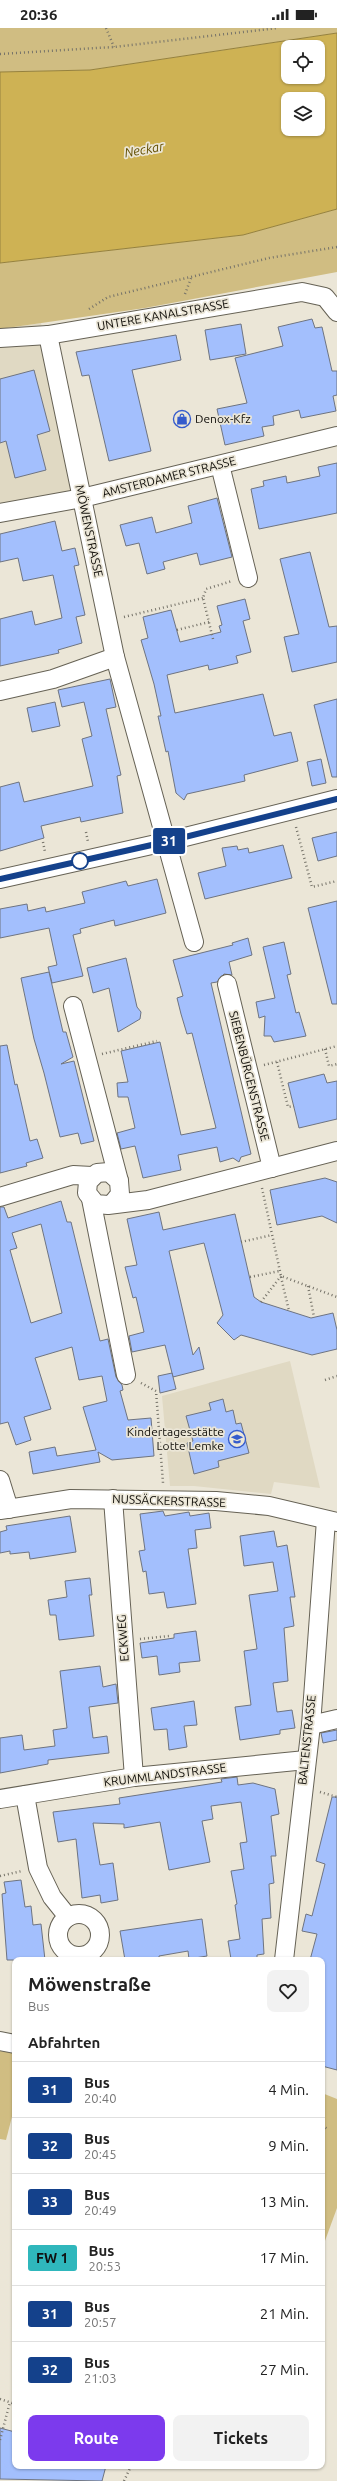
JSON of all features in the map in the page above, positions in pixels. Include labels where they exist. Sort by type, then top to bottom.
[{"type":"street","name":"UNTERE KANALSTRASSE","points":[[0,338],[48,334],[302,292],[325,296],[337,312]]},
{"type":"street","name":"MÖWENSTRASSE","points":[[48,334],[115,657],[165,842],[194,942]]},
{"type":"street","name":"AMSTERDAMER STRASSE","points":[[0,513],[82,498],[337,436]]},
{"type":"street","points":[[220,465],[248,578]]},
{"type":"street","points":[[0,691],[53,679],[115,657]]},
{"type":"street","points":[[0,879],[165,842],[337,799]]},
{"type":"street","name":"SIEBENBÜRGENSTRASSE","points":[[226,984],[248,1069],[265,1169]]},
{"type":"street","points":[[73,1006],[119,1181],[120,1194],[112,1204]]},
{"type":"street","points":[[91,1199],[102,1206],[148,1200],[337,1151]]},
{"type":"street","points":[[0,1197],[73,1175],[92,1176],[102,1171],[108,1172],[119,1181]]},
{"type":"street","points":[[92,1176],[87,1188],[91,1199],[126,1375]]},
{"type":"street","points":[[0,1480],[5,1510]]},
{"type":"street","name":"NUSSÄCKERSTRASSE","points":[[5,1510],[71,1499],[164,1499],[216,1501],[269,1506],[331,1521]]},
{"type":"street","name":"ECKWEG","points":[[113,1499],[134,1777]]},
{"type":"street","name":"BALTENSTRASSE","points":[[284,1957],[311,1724],[331,1521]]},
{"type":"street","points":[[311,1724],[337,1719]]},
{"type":"street","name":"KRUMMLANDSTRASSE","points":[[0,1799],[134,1777],[306,1760]]},
{"type":"street","points":[[25,1795],[38,1868],[52,1897],[68,1917]]},
{"type":"street","points":[[80,1913],[89,1916],[100,1928],[100,1939],[98,1946],[90,1953],[72,1957],[61,1946],[58,1937],[58,1929],[68,1917],[80,1913]]},
{"type":"street","points":[[0,2041],[12,2043]]},
{"type":"path","points":[[106,28],[114,47]]},
{"type":"path","points":[[0,54],[114,47],[278,28]]},
{"type":"path","points":[[88,310],[108,297],[269,258],[337,247]]},
{"type":"path","points":[[213,639],[203,598],[206,589],[216,584],[248,578]]},
{"type":"path","points":[[108,621],[203,598]]},
{"type":"path","points":[[177,630],[209,622]]},
{"type":"path","points":[[291,811],[312,887],[337,881]]},
{"type":"path","points":[[86,1057],[157,1041]]},
{"type":"path","points":[[248,1069],[337,1046]]},
{"type":"path","points":[[325,1049],[329,1066],[337,1064]]},
{"type":"path","points":[[277,1062],[288,1108],[294,1106]]},
{"type":"path","points":[[265,1169],[272,1235],[289,1311]]},
{"type":"path","points":[[241,1242],[272,1235]]},
{"type":"path","points":[[250,1277],[280,1271]]},
{"type":"path","points":[[281,1276],[337,1297]]},
{"type":"path","points":[[261,1302],[281,1276]]},
{"type":"path","points":[[308,1286],[314,1317]]},
{"type":"path","points":[[126,1375],[156,1391],[164,1499]]},
{"type":"path","points":[[325,1380],[337,1376]]},
{"type":"path","points":[[124,1641],[169,1636]]},
{"type":"path","points":[[0,2399],[10,2402],[0,2440]]},
{"type":"path","points":[[124,2481],[130,2469]]},
{"type":"shaded area","points":[[0,28],[337,28],[337,33],[281,40],[281,41],[90,70],[0,72]]},
{"type":"shaded area","points":[[337,209],[337,272],[145,308],[0,329],[0,263],[243,235]]},
{"type":"shaded area","points":[[41,323],[78,489],[0,508],[0,329]]},
{"type":"shaded area","name":"Kindertagesstätte Lotte Lemke","points":[[290,1361],[320,1488],[274,1482],[271,1494],[194,1486],[170,1486],[162,1396]]},
{"type":"shaded area","points":[[0,2051],[12,2053],[12,2117],[6,2140],[0,2139]]},
{"type":"shaded area","points":[[325,2094],[337,2099],[337,2208],[325,2241]]},
{"type":"water","name":"Neckar","points":[[337,33],[337,209],[243,235],[0,263],[0,72],[90,70],[281,41],[281,84],[325,84],[325,40],[290,40]]},
{"type":"building","points":[[312,319],[315,328],[322,327],[332,371],[337,371],[337,395],[333,396],[336,411],[301,418],[299,410],[273,416],[274,425],[262,427],[264,436],[225,445],[217,409],[247,403],[235,358],[283,346],[278,327]]},
{"type":"building","points":[[241,324],[246,354],[210,360],[205,330]]},
{"type":"building","points":[[176,335],[181,360],[132,370],[151,451],[109,461],[89,375],[82,376],[76,352]]},
{"type":"building","points":[[34,370],[50,431],[37,435],[46,470],[15,478],[6,441],[0,443],[0,379]]},
{"type":"building","points":[[337,463],[337,513],[259,529],[251,489],[264,486],[263,481],[286,476],[287,483],[320,476],[318,467]]},
{"type":"building","points":[[217,498],[232,557],[200,565],[197,553],[163,562],[165,569],[147,574],[139,543],[126,546],[120,525],[152,517],[156,533],[192,523],[188,506]]},
{"type":"building","points":[[55,521],[62,551],[75,548],[79,565],[74,566],[85,615],[76,617],[82,643],[58,650],[59,653],[0,666],[0,619],[32,611],[35,625],[62,618],[53,575],[23,581],[18,558],[0,562],[0,534]]},
{"type":"building","points":[[310,552],[329,627],[337,626],[337,662],[292,672],[284,637],[299,634],[280,559]]},
{"type":"building","points":[[245,599],[250,619],[243,621],[251,652],[236,656],[238,663],[209,670],[208,665],[167,675],[175,713],[263,694],[274,736],[291,732],[298,761],[244,775],[245,781],[187,794],[184,800],[176,793],[168,751],[166,752],[158,716],[161,716],[154,684],[141,640],[148,638],[143,617],[171,610],[180,642],[221,632],[219,626],[222,625],[217,606]]},
{"type":"building","points":[[110,679],[116,707],[106,709],[121,775],[117,776],[123,813],[81,822],[80,817],[41,826],[44,838],[0,851],[0,787],[19,782],[24,802],[93,786],[82,739],[92,736],[84,702],[62,707],[58,690]]},
{"type":"building","points":[[337,699],[337,777],[332,777],[314,705]]},
{"type":"building","points":[[55,702],[60,726],[32,732],[27,708]]},
{"type":"building","points":[[321,759],[326,783],[312,786],[307,762]]},
{"type":"building","points":[[337,832],[337,856],[318,861],[312,838]]},
{"type":"building","points":[[283,845],[292,878],[205,899],[198,873],[226,866],[222,848],[237,846],[238,850],[248,848],[249,853]]},
{"type":"building","points":[[157,879],[166,913],[115,926],[114,920],[80,929],[81,933],[73,935],[83,976],[52,983],[48,967],[57,965],[49,928],[0,938],[0,909],[27,904],[28,911],[45,907],[46,912],[85,903],[82,892],[126,881],[128,886]]},
{"type":"building","points":[[337,901],[337,1004],[332,1004],[308,908]]},
{"type":"building","points":[[248,938],[252,955],[229,962],[232,975],[224,974],[217,982],[211,983],[251,1154],[241,1157],[239,1162],[233,1158],[220,1162],[217,1147],[178,1155],[181,1170],[143,1178],[135,1146],[121,1149],[117,1133],[135,1128],[128,1097],[118,1097],[117,1083],[128,1082],[121,1051],[160,1042],[181,1135],[216,1128],[192,1033],[187,1034],[181,1014],[177,998],[183,996],[173,960],[233,945],[232,943]]},
{"type":"building","points":[[284,942],[291,974],[287,975],[296,1013],[299,1012],[306,1036],[274,1042],[271,1036],[264,1036],[265,1016],[259,1018],[256,1002],[275,998],[263,947]]},
{"type":"building","points":[[126,958],[137,1007],[141,1012],[140,1019],[118,1032],[109,988],[93,993],[87,968]]},
{"type":"building","points":[[49,972],[63,1032],[66,1032],[73,1057],[61,1064],[74,1061],[94,1141],[81,1144],[78,1133],[60,1137],[34,1039],[21,978]]},
{"type":"building","points":[[7,1045],[15,1085],[17,1084],[30,1141],[37,1139],[43,1158],[26,1163],[27,1166],[0,1173],[0,1046]]},
{"type":"building","points":[[324,1074],[327,1083],[337,1081],[337,1119],[299,1128],[288,1083]]},
{"type":"building","points":[[325,1178],[337,1182],[337,1223],[322,1216],[277,1225],[270,1190]]},
{"type":"building","points":[[61,1201],[67,1222],[71,1222],[100,1341],[108,1339],[116,1377],[122,1385],[123,1390],[120,1391],[128,1420],[151,1418],[154,1456],[112,1460],[98,1452],[100,1462],[33,1474],[29,1452],[55,1447],[57,1456],[96,1450],[83,1407],[107,1401],[102,1376],[79,1380],[72,1347],[35,1358],[51,1409],[24,1417],[31,1440],[16,1445],[8,1422],[0,1424],[0,1207],[4,1207],[8,1218]],"holes":[[[41,1224],[62,1313],[31,1323],[10,1250],[17,1248],[12,1233]]]},
{"type":"building","points":[[159,1212],[163,1230],[235,1214],[254,1297],[261,1302],[311,1318],[333,1313],[337,1330],[337,1349],[312,1355],[241,1335],[234,1340],[217,1323],[223,1315],[204,1243],[169,1251],[193,1355],[199,1347],[204,1369],[173,1377],[165,1345],[132,1352],[129,1336],[144,1332],[136,1297],[133,1298],[125,1267],[137,1265],[127,1219]]},
{"type":"building","points":[[172,1373],[176,1389],[160,1393],[158,1376]]},
{"type":"building","points":[[223,1399],[226,1412],[233,1410],[236,1424],[241,1423],[249,1453],[218,1461],[219,1467],[194,1474],[187,1443],[193,1441],[186,1416],[211,1410],[209,1403]]},
{"type":"building","points":[[163,1511],[165,1516],[189,1512],[190,1516],[209,1513],[211,1528],[195,1530],[197,1548],[188,1549],[196,1604],[167,1608],[164,1592],[149,1594],[146,1571],[143,1572],[139,1551],[145,1550],[140,1514]]},
{"type":"building","points":[[70,1516],[76,1552],[30,1559],[29,1552],[10,1554],[10,1551],[0,1553],[0,1532],[7,1530],[6,1526]]},
{"type":"building","points":[[274,1531],[277,1547],[287,1545],[295,1597],[290,1597],[294,1626],[284,1628],[288,1681],[273,1683],[277,1712],[292,1710],[295,1728],[280,1730],[280,1734],[240,1740],[235,1707],[251,1705],[244,1651],[257,1649],[249,1595],[278,1591],[273,1562],[244,1566],[240,1536]]},
{"type":"building","points":[[90,1578],[92,1595],[89,1595],[94,1636],[59,1640],[56,1615],[50,1615],[48,1600],[67,1597],[65,1581]]},
{"type":"building","points":[[196,1631],[200,1661],[179,1663],[180,1672],[159,1675],[157,1656],[142,1658],[140,1643],[174,1638],[174,1634]]},
{"type":"building","points":[[100,1666],[103,1687],[116,1684],[118,1703],[89,1707],[93,1738],[107,1736],[109,1753],[48,1760],[48,1764],[0,1773],[0,1738],[22,1735],[24,1750],[55,1746],[53,1730],[67,1728],[60,1671]]},
{"type":"building","points":[[194,1701],[197,1725],[184,1726],[187,1747],[169,1750],[167,1729],[154,1730],[151,1708]]},
{"type":"building","points":[[337,1730],[337,1740],[323,1743],[321,1733]]},
{"type":"building","points":[[237,1777],[238,1785],[253,1783],[275,1789],[279,1814],[271,1816],[276,1856],[271,1856],[274,1883],[269,1884],[271,1918],[262,1919],[264,1954],[257,1955],[257,1957],[231,1957],[228,1941],[240,1939],[235,1905],[237,1904],[231,1871],[244,1869],[240,1843],[247,1842],[241,1802],[211,1806],[213,1819],[202,1821],[210,1862],[169,1870],[160,1822],[124,1828],[124,1824],[93,1823],[100,1865],[113,1863],[118,1900],[101,1903],[100,1895],[82,1898],[76,1839],[58,1842],[53,1812],[120,1804],[119,1798],[222,1782],[221,1779]]},
{"type":"building","points":[[332,1797],[337,1797],[337,2070],[325,2067],[325,1957],[311,1957],[317,1934],[302,1931],[306,1914],[312,1916],[325,1864],[316,1861]]},
{"type":"building","points":[[21,1880],[25,1907],[31,1906],[33,1925],[41,1924],[45,1957],[12,1957],[12,1960],[7,1960],[2,1894],[6,1893],[4,1882]]},
{"type":"building","points":[[202,1919],[207,1956],[189,1957],[188,1951],[159,1957],[124,1957],[120,1931]]},
{"type":"building","points":[[0,2428],[12,2431],[12,2469],[105,2469],[102,2481],[0,2479]]},
{"type":"bus line","name":"31","points":[[0,879],[165,842],[337,799]]},
{"type":"place","name":"Denox-Kfz","points":[[182,419]]},
{"type":"place","name":"Kindertagesstätte Lotte Lemke","points":[[237,1439]]}]
